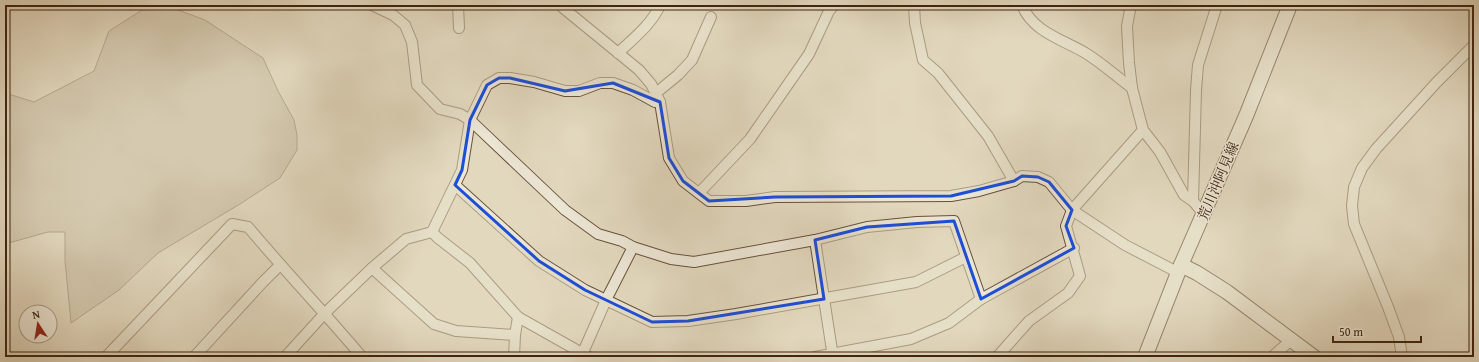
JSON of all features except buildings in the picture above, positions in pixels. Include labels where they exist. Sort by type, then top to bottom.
[{"type":"main road","name":"荒川沖阿見線","points":[[1145,357],[1180,269],[1246,116],[1290,5]]},
{"type":"main road","points":[[1180,269],[1197,273],[1227,292],[1292,340],[1311,356]]},
{"type":"street","points":[[372,5],[393,16],[405,25],[412,42],[417,85],[440,109],[460,114],[470,120],[565,210],[598,234],[671,259],[694,262],[815,240],[867,227],[917,222],[954,221],[981,299]]},
{"type":"street","points":[[458,5],[459,28]]},
{"type":"street","points":[[564,5],[562,7],[639,70],[651,84],[658,98],[669,158],[683,181],[709,201],[746,201],[775,197],[951,196],[1014,182],[1022,176],[1038,177],[1049,182],[1072,210],[1125,245],[1180,269]]},
{"type":"street","points":[[618,53],[656,14],[660,5]]},
{"type":"street","points":[[699,193],[750,139],[809,54],[829,11],[834,5]]},
{"type":"street","points":[[914,5],[915,23],[924,60],[938,73],[988,136],[1014,182]]},
{"type":"street","points":[[1022,5],[1026,14],[1050,36],[1087,54],[1132,88]]},
{"type":"street","points":[[1131,5],[1127,26],[1129,63],[1132,88],[1143,130],[1160,152],[1184,195],[1193,201],[1204,214]]},
{"type":"street","points":[[1193,201],[1198,65],[1217,5]]},
{"type":"street","points":[[285,357],[325,313],[372,268],[406,239],[432,232],[462,170],[470,120],[487,85],[499,78],[510,78],[534,82],[565,91],[579,91],[600,83],[613,83],[633,90],[655,102],[692,60],[712,17]]},
{"type":"street","points":[[1402,357],[1399,337],[1354,224],[1352,206],[1354,187],[1362,168],[1376,149],[1436,83],[1474,45]]},
{"type":"street","points":[[998,357],[1029,322],[1068,293],[1080,276],[1074,248],[1066,226],[1072,210],[1143,130]]},
{"type":"street","points":[[455,185],[540,261],[585,290],[652,322],[688,321],[824,299],[916,282],[966,257]]},
{"type":"street","points":[[106,357],[232,224],[248,227],[362,357]]},
{"type":"street","points":[[432,232],[470,263],[518,317],[584,356],[606,300],[634,247]]},
{"type":"street","points":[[815,240],[832,356]]},
{"type":"street","points":[[815,357],[832,356],[911,339],[949,323],[981,299],[1074,248]]},
{"type":"street","points":[[194,357],[280,265]]},
{"type":"street","points":[[372,268],[434,324],[456,331],[515,335]]},
{"type":"street","points":[[514,357],[518,317]]},
{"type":"street","points":[[1272,357],[1292,340]]},
{"type":"highlighted area","points":[[499,78],[510,78],[565,91],[613,83],[660,102],[669,158],[683,181],[709,201],[775,197],[951,196],[1014,181],[1022,176],[1038,177],[1049,182],[1072,210],[1066,226],[1074,248],[981,299],[954,221],[867,227],[815,240],[824,299],[688,321],[652,322],[585,290],[539,261],[455,185],[462,170],[470,120],[487,85]]},
{"type":"shaded area","points":[[150,5],[173,8],[205,20],[263,58],[278,91],[294,120],[297,135],[297,150],[280,178],[240,204],[158,253],[119,290],[71,323],[65,261],[65,232],[48,232],[5,244],[5,93],[34,102],[94,71],[109,31]]}]
